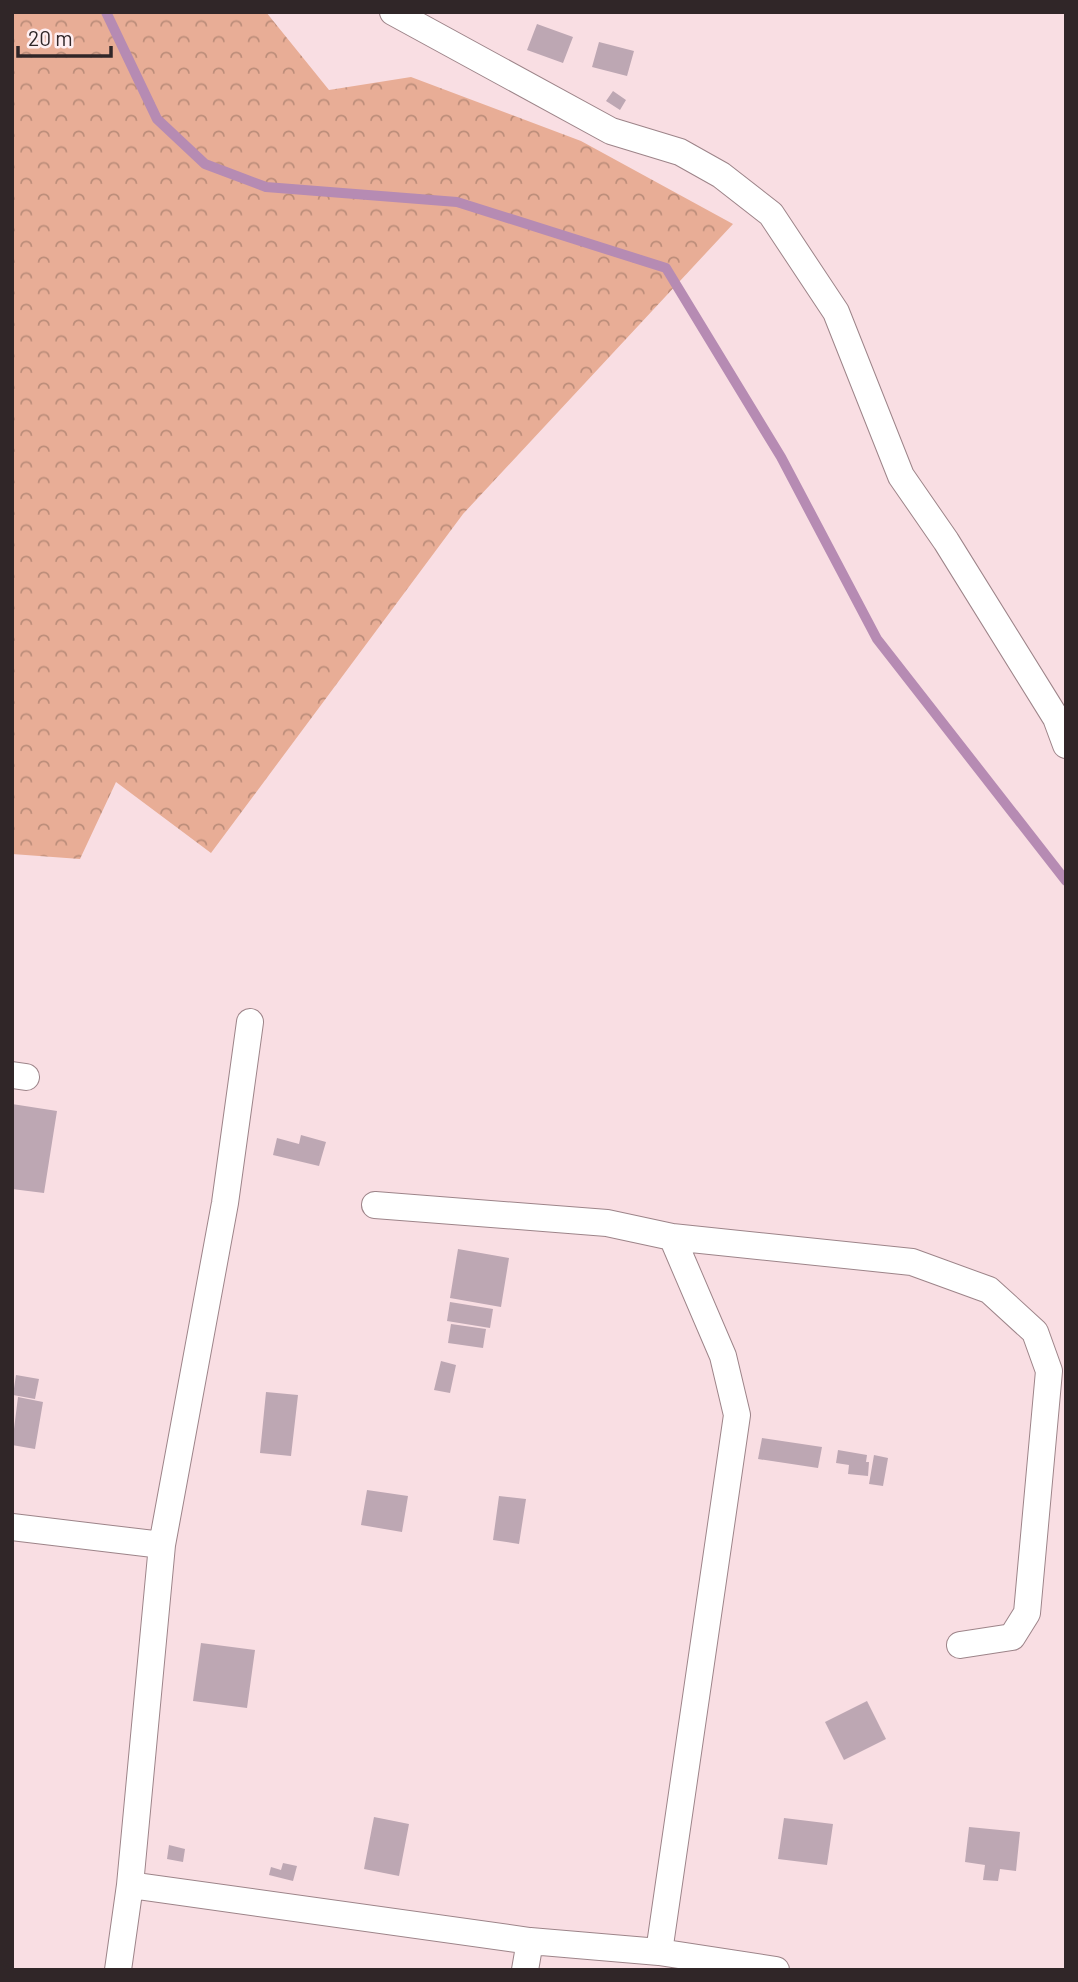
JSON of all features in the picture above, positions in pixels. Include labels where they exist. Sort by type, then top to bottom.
[{"type":"street","points":[[393,12],[611,131],[680,152],[722,175],[771,214],[836,312],[901,476],[946,541],[1048,706],[1066,745]]},
{"type":"street","points":[[118,1970],[130,1885],[162,1545],[225,1203],[250,1022]]},
{"type":"street","points":[[375,1205],[607,1223],[672,1237],[912,1262],[989,1290],[1035,1332],[1049,1371],[1027,1613],[1012,1637],[960,1644]]},
{"type":"street","points":[[659,1952],[737,1415],[723,1356],[672,1237]]},
{"type":"street","points":[[12,1527],[162,1545]]},
{"type":"street","points":[[130,1885],[530,1941],[659,1952],[776,1970]]},
{"type":"street","points":[[526,1970],[530,1941]]},
{"type":"green space","points":[[12,12],[266,12],[329,90],[411,77],[581,141],[733,224],[463,514],[211,853],[116,782],[80,859],[12,854]]},
{"type":"building","points":[[537,24],[573,37],[563,63],[527,50]]},
{"type":"building","points":[[599,42],[634,51],[627,76],[592,67]]},
{"type":"building","points":[[613,91],[626,100],[620,110],[606,101]]},
{"type":"building","points":[[12,1104],[57,1111],[44,1193],[12,1189]]},
{"type":"building","points":[[301,1135],[326,1142],[319,1166],[273,1155],[277,1138],[299,1144]]},
{"type":"building","points":[[458,1249],[509,1258],[501,1307],[450,1298]]},
{"type":"building","points":[[450,1302],[493,1309],[490,1328],[447,1321]]},
{"type":"building","points":[[451,1324],[486,1329],[483,1348],[448,1343]]},
{"type":"building","points":[[441,1361],[456,1365],[450,1393],[434,1390]]},
{"type":"building","points":[[16,1375],[39,1379],[35,1399],[13,1395]]},
{"type":"building","points":[[266,1392],[298,1395],[291,1456],[260,1453]]},
{"type":"building","points":[[18,1397],[43,1402],[35,1449],[12,1445]]},
{"type":"building","points":[[762,1438],[822,1447],[818,1468],[758,1459]]},
{"type":"building","points":[[838,1450],[867,1455],[868,1476],[848,1474],[849,1465],[836,1463]]},
{"type":"building","points":[[874,1455],[888,1458],[883,1486],[869,1484]]},
{"type":"building","points":[[367,1490],[408,1496],[402,1532],[361,1525]]},
{"type":"building","points":[[499,1496],[526,1499],[519,1544],[493,1540]]},
{"type":"building","points":[[201,1643],[255,1650],[247,1708],[193,1701]]},
{"type":"building","points":[[867,1701],[886,1739],[844,1760],[825,1722]]},
{"type":"building","points":[[374,1817],[409,1824],[399,1876],[364,1869]]},
{"type":"building","points":[[784,1818],[833,1824],[827,1865],[778,1859]]},
{"type":"building","points":[[969,1827],[1020,1832],[1016,1871],[1000,1869],[998,1881],[983,1880],[985,1865],[965,1862]]},
{"type":"building","points":[[169,1845],[185,1849],[183,1862],[167,1859]]},
{"type":"building","points":[[283,1863],[297,1866],[293,1881],[269,1875],[271,1867],[281,1870]]},
{"type":"waterway","points":[[106,12],[157,119],[205,164],[266,187],[457,202],[666,268],[781,457],[877,639],[1066,881]]}]
